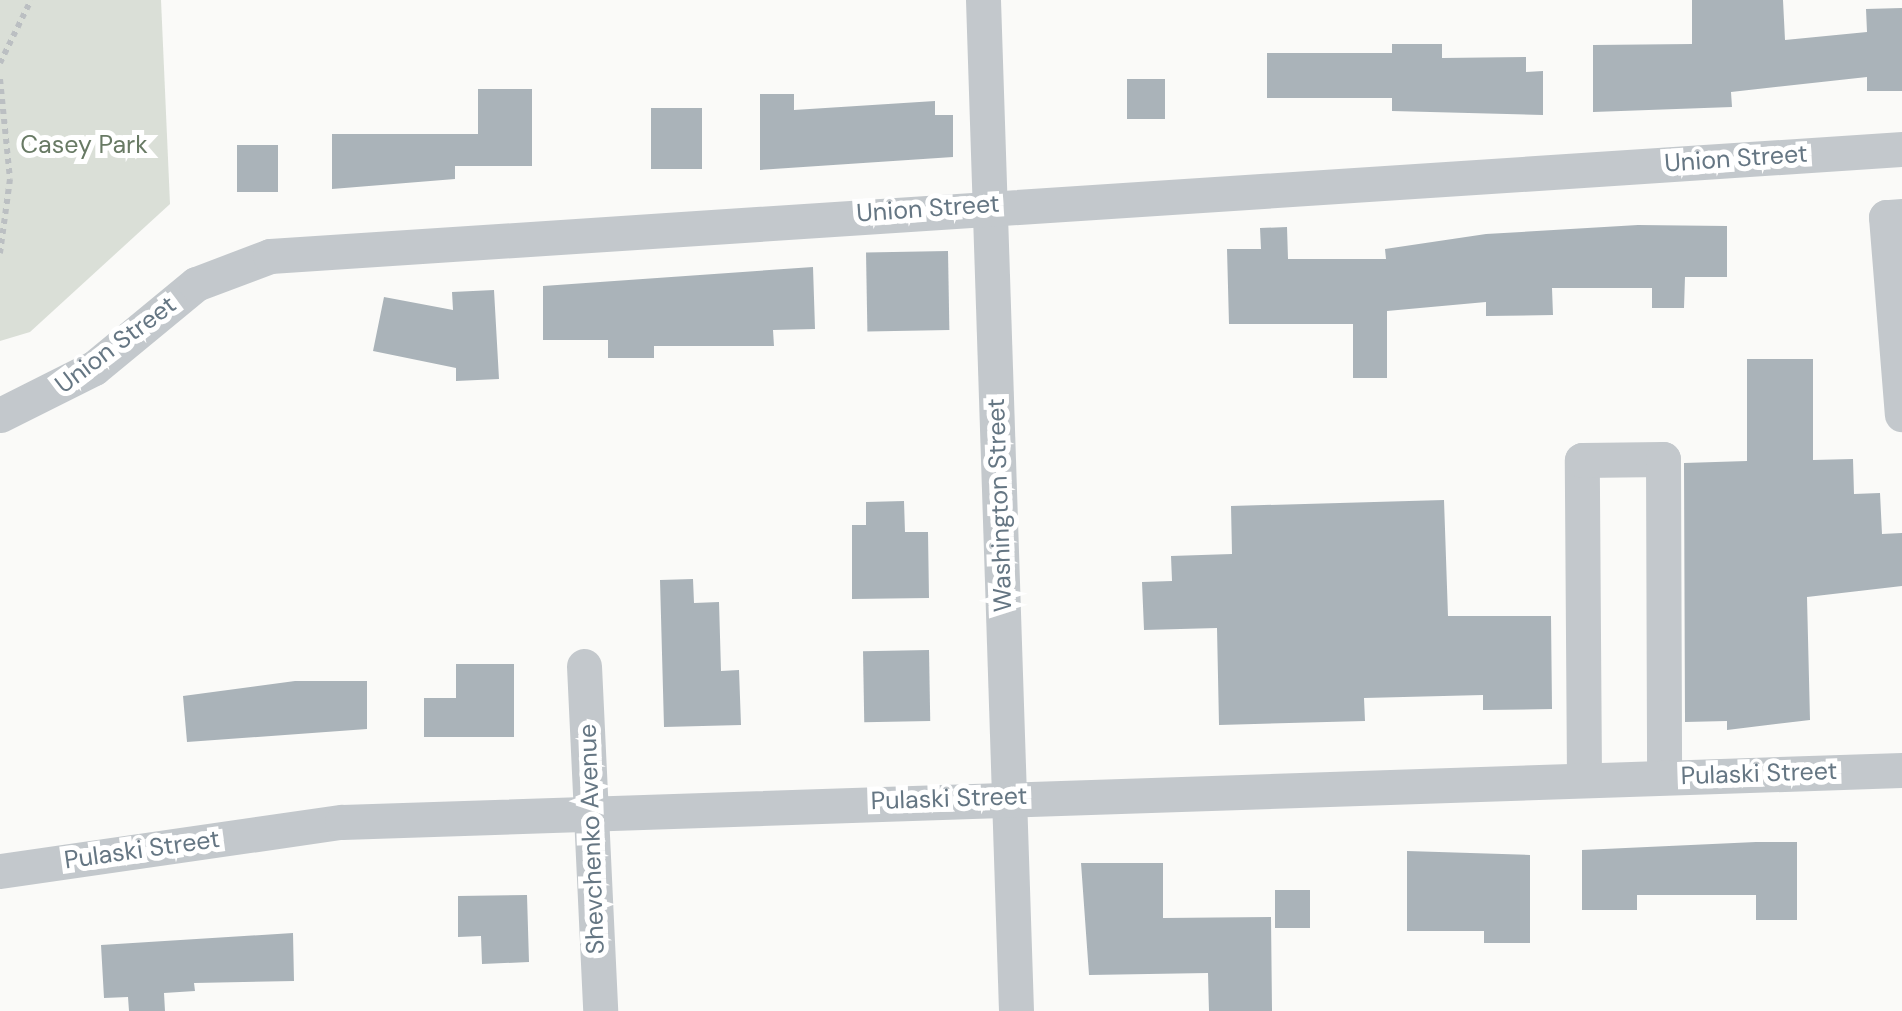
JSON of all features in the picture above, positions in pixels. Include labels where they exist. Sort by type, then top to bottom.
[{"type":"street","name":"Washington Street","points":[[983,0],[1016,1011]]},
{"type":"street","name":"Union Street","points":[[0,415],[94,368],[196,284],[270,256],[991,205],[1902,149]]},
{"type":"street","points":[[1902,216],[1886,218],[1902,414]]},
{"type":"street","points":[[1584,780],[1582,460],[1662,459],[1664,777]]},
{"type":"street","name":"Shevchenko Avenue","points":[[584,666],[600,1011]]},
{"type":"street","name":"Pulaski Street","points":[[0,872],[342,822],[1902,770]]},
{"type":"path","points":[[0,62],[31,0]]},
{"type":"path","points":[[0,80],[10,179],[0,253]]},
{"type":"green space","name":"Casey Park","points":[[0,0],[161,0],[170,204],[30,332],[0,341]]},
{"type":"building","points":[[1692,0],[1783,0],[1785,40],[1867,32],[1866,9],[1902,8],[1902,91],[1867,91],[1867,77],[1731,92],[1732,107],[1593,112],[1593,45],[1692,44]]},
{"type":"building","points":[[1392,44],[1442,44],[1442,58],[1526,57],[1526,72],[1543,71],[1543,115],[1392,111],[1392,98],[1267,98],[1267,53],[1392,53]]},
{"type":"building","points":[[1127,79],[1165,79],[1165,119],[1127,119]]},
{"type":"building","points":[[478,89],[532,89],[532,166],[455,166],[455,179],[332,189],[332,134],[478,134]]},
{"type":"building","points":[[760,94],[794,94],[794,110],[935,101],[935,115],[953,115],[953,157],[760,170]]},
{"type":"building","points":[[651,108],[702,108],[702,169],[651,169]]},
{"type":"building","points":[[237,145],[278,145],[278,192],[237,192]]},
{"type":"building","points":[[1638,225],[1727,226],[1727,277],[1685,277],[1684,308],[1652,308],[1652,288],[1552,288],[1553,315],[1486,316],[1486,302],[1387,311],[1387,378],[1353,378],[1353,324],[1229,324],[1227,249],[1261,249],[1260,228],[1287,227],[1288,259],[1386,259],[1385,249],[1486,234]]},
{"type":"building","points":[[948,251],[949,330],[867,331],[866,252]]},
{"type":"building","points":[[813,267],[815,329],[773,330],[774,346],[654,346],[654,358],[608,358],[608,340],[543,340],[543,286]]},
{"type":"building","points":[[494,290],[499,379],[456,381],[456,368],[373,351],[384,297],[453,310],[452,292]]},
{"type":"building","points":[[1747,359],[1813,359],[1813,460],[1853,459],[1854,494],[1880,493],[1882,534],[1902,533],[1902,586],[1807,597],[1810,720],[1727,730],[1727,721],[1685,722],[1684,463],[1747,461]]},
{"type":"building","points":[[1444,500],[1448,616],[1551,616],[1552,709],[1483,710],[1483,695],[1364,698],[1365,721],[1219,725],[1217,628],[1144,630],[1142,582],[1172,581],[1171,556],[1232,554],[1231,506]]},
{"type":"building","points":[[904,501],[905,532],[928,532],[929,598],[852,599],[852,525],[866,525],[866,502]]},
{"type":"building","points":[[693,579],[694,603],[719,602],[721,671],[739,670],[741,725],[664,727],[660,580]]},
{"type":"building","points":[[929,650],[930,721],[864,722],[863,651]]},
{"type":"building","points":[[456,664],[514,664],[514,737],[424,737],[424,698],[456,698]]},
{"type":"building","points":[[295,681],[367,681],[367,729],[187,742],[183,696]]},
{"type":"building","points":[[1797,842],[1797,920],[1756,920],[1756,895],[1637,895],[1637,910],[1582,910],[1582,850]]},
{"type":"building","points":[[1407,851],[1530,855],[1530,943],[1484,943],[1484,931],[1407,931]]},
{"type":"building","points":[[1081,863],[1163,863],[1163,918],[1271,917],[1272,1011],[1209,1011],[1208,973],[1089,975]]},
{"type":"building","points":[[1275,890],[1310,890],[1310,928],[1275,928]]},
{"type":"building","points":[[527,895],[529,962],[482,964],[481,936],[458,937],[458,896]]},
{"type":"building","points":[[293,933],[294,981],[194,983],[195,991],[164,993],[165,1011],[129,1011],[128,997],[104,998],[101,945]]}]
